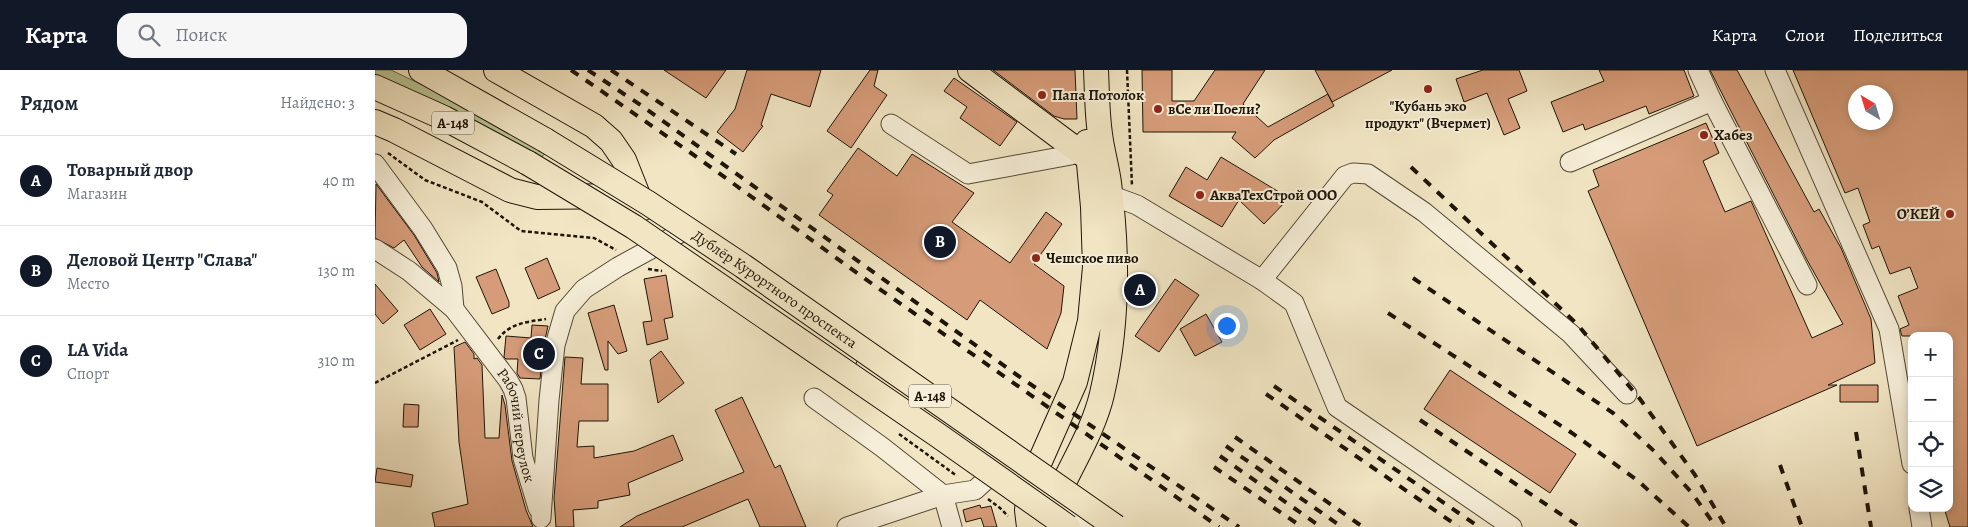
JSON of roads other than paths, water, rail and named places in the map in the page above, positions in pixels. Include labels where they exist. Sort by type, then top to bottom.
[{"type":"main road","name":"Дублёр Курортного проспекта","points":[[421,70],[545,140],[648,203],[743,266],[1116,527]]},
{"type":"main road","points":[[496,70],[594,126],[611,141],[624,160],[634,202],[1055,502]]},
{"type":"main road","points":[[970,70],[1083,155]]},
{"type":"main road","points":[[1029,527],[1027,510],[1030,484],[1075,382],[1090,321],[1095,267],[1083,155],[1096,70]]},
{"type":"main road","points":[[1046,527],[1055,502],[1091,427],[1108,368],[1114,326],[1117,190],[1100,134],[1096,70]]},
{"type":"main road","name":"Дублёр Курортного проспекта","points":[[375,87],[444,118],[529,163],[634,226],[1068,527]]},
{"type":"main road","name":"А-148","points":[[375,122],[509,190],[537,197],[634,202]]},
{"type":"street","points":[[1698,70],[1712,101],[1807,285]]},
{"type":"street","points":[[1775,70],[1889,329],[1908,441]]},
{"type":"street","points":[[1570,162],[1712,101]]},
{"type":"street","points":[[891,124],[968,174],[1071,155],[1083,155]]},
{"type":"street","points":[[379,159],[447,268],[452,286],[454,309]]},
{"type":"street","points":[[1262,280],[1345,176],[1353,173],[1368,174],[1424,212],[1571,334],[1627,394]]},
{"type":"street","points":[[1117,190],[1137,205],[1262,280],[1293,303],[1337,407],[1512,527]]},
{"type":"street","points":[[544,522],[549,400],[555,345],[563,316],[575,298],[584,289],[680,233]]},
{"type":"street","name":"Рабочий переулок","points":[[375,248],[409,271],[454,309],[513,389],[523,458],[544,522]]},
{"type":"street","points":[[814,398],[882,447],[943,495],[952,527]]},
{"type":"street","points":[[847,527],[943,495],[975,490],[1003,464]]},
{"type":"street","points":[[1055,502],[1091,527]]},
{"type":"street","points":[[1920,512],[1922,527]]},
{"type":"railway","points":[[571,70],[1219,527]]},
{"type":"railway","points":[[588,70],[642,106],[1017,375],[1239,527]]},
{"type":"railway","points":[[611,70],[736,154]]},
{"type":"railway","points":[[1411,167],[1577,324],[1640,399],[1695,475],[1726,527]]},
{"type":"railway","points":[[1413,278],[1613,413],[1654,451],[1692,493],[1716,527]]},
{"type":"railway","points":[[1388,313],[1572,433],[1637,480],[1689,527]]},
{"type":"railway","points":[[1274,386],[1479,527]]},
{"type":"railway","points":[[1266,394],[1459,527]]},
{"type":"railway","points":[[1420,420],[1580,527]]},
{"type":"railway","points":[[1856,432],[1871,527]]},
{"type":"railway","points":[[1235,437],[1363,527]]},
{"type":"railway","points":[[1226,446],[1342,527]]},
{"type":"railway","points":[[1220,456],[1321,527]]},
{"type":"railway","points":[[1780,465],[1802,527]]},
{"type":"railway","points":[[1214,467],[1302,527]]},
{"type":"place","name":"\"Кубань эко продукт\" (Вчермет)","points":[[1428,89]]},
{"type":"place","name":"Папа Потолок","points":[[1042,95]]},
{"type":"place","name":"вСе ли Поели?","points":[[1158,109]]},
{"type":"place","name":"Хабез","points":[[1704,135]]},
{"type":"place","name":"АкваТехСтрой ООО","points":[[1200,195]]},
{"type":"place","name":"О’КЕЙ","points":[[1950,214]]},
{"type":"place","name":"Деловой Центр \"Слава\"","points":[[940,242]]},
{"type":"place","name":"Чешское пиво","points":[[1036,258]]},
{"type":"place","name":"Товарный двор","points":[[1140,290]]},
{"type":"place","name":"LA Vida","points":[[539,354]]}]
